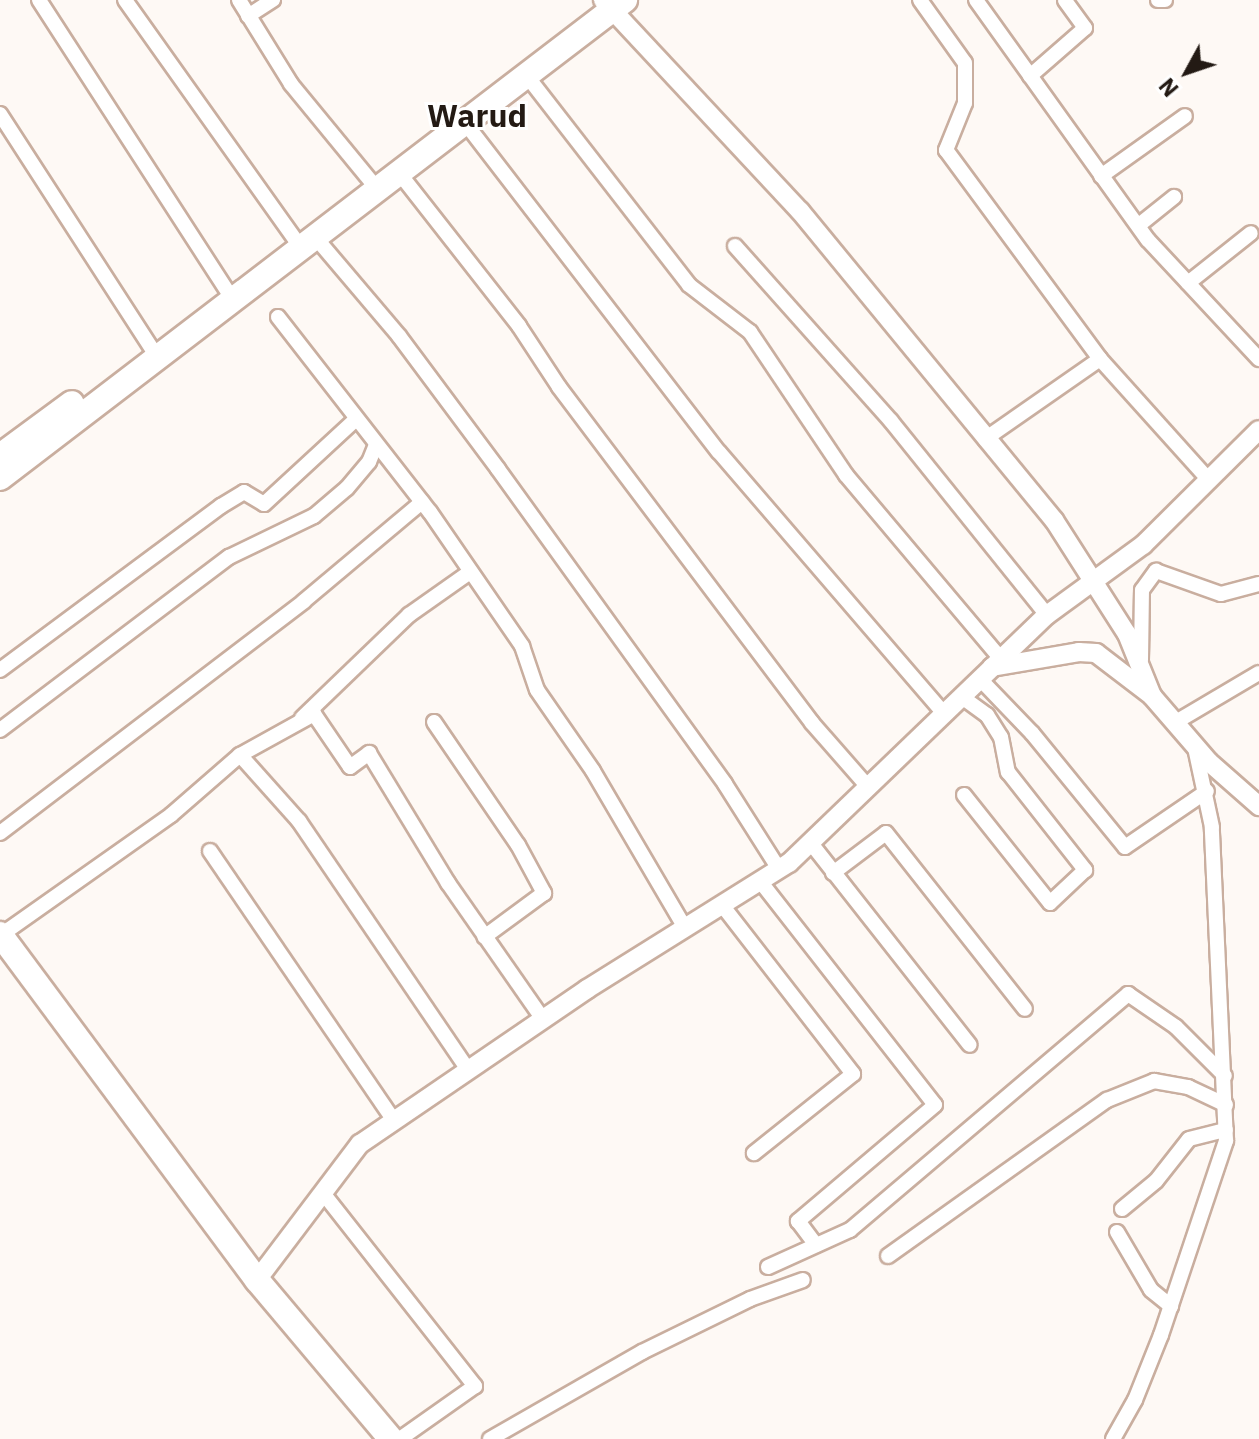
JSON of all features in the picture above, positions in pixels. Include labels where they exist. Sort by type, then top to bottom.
[{"type":"highway","points":[[373,184],[400,174],[466,124],[527,76],[609,3]]},
{"type":"highway","points":[[0,478],[154,351],[303,241],[609,3]]},
{"type":"highway","points":[[0,456],[154,351]]},
{"type":"highway","points":[[0,934],[257,1280],[391,1439]]},
{"type":"street","points":[[39,0],[228,294]]},
{"type":"street","points":[[125,0],[303,241],[408,348],[749,818],[779,869]]},
{"type":"street","points":[[239,0],[291,84],[373,184]]},
{"type":"street","points":[[248,16],[273,0]]},
{"type":"street","points":[[920,0],[965,63],[965,103],[946,150],[1100,359],[1209,480]]},
{"type":"street","points":[[976,0],[1139,225],[1259,359]]},
{"type":"street","points":[[1030,76],[1085,28],[1065,0]]},
{"type":"street","points":[[1158,0],[1165,0]]},
{"type":"street","points":[[609,3],[800,211],[1096,580],[1152,696]]},
{"type":"street","points":[[527,76],[689,285],[750,332],[846,475],[991,669],[1032,733],[1125,847],[1207,791]]},
{"type":"street","points":[[0,114],[154,351]]},
{"type":"street","points":[[1101,176],[1185,116]]},
{"type":"street","points":[[466,124],[678,402],[944,714]]},
{"type":"street","points":[[400,174],[812,723],[868,787]]},
{"type":"street","points":[[1139,225],[1174,197]]},
{"type":"street","points":[[1188,283],[1251,233]]},
{"type":"street","points":[[735,246],[891,421],[1047,615]]},
{"type":"street","points":[[278,317],[355,420],[422,502],[522,646],[537,690],[593,771],[685,928]]},
{"type":"street","points":[[985,439],[1100,359]]},
{"type":"street","points":[[0,670],[221,506],[244,492],[264,504],[355,420]]},
{"type":"street","points":[[257,1280],[360,1144],[543,1019],[779,869],[1047,615],[1143,545],[1259,430]]},
{"type":"street","points":[[0,730],[229,557],[314,516],[362,471],[376,445]]},
{"type":"street","points":[[0,833],[304,601],[422,502]]},
{"type":"street","points":[[1141,668],[1140,608],[1148,577],[1156,571],[1221,594],[1259,584]]},
{"type":"street","points":[[302,718],[409,615],[470,572]]},
{"type":"street","points":[[991,669],[1079,652],[1096,653],[1152,696],[1194,744],[1259,806]]},
{"type":"street","points":[[1176,722],[1259,673]]},
{"type":"street","points":[[962,697],[987,715],[1001,737],[1008,772],[1085,870],[1050,903],[964,795]]},
{"type":"street","points":[[0,934],[171,815],[240,755],[314,714],[350,767],[369,753],[484,937],[543,1019]]},
{"type":"street","points":[[434,722],[493,815],[518,845],[544,893],[484,937]]},
{"type":"street","points":[[1113,1439],[1135,1400],[1171,1306],[1226,1130],[1207,791],[1194,744]]},
{"type":"street","points":[[240,755],[299,821],[468,1070]]},
{"type":"street","points":[[833,873],[886,833],[1025,1009]]},
{"type":"street","points":[[810,842],[970,1045]]},
{"type":"street","points":[[210,851],[394,1121]]},
{"type":"street","points":[[760,881],[935,1105],[798,1221],[816,1245]]},
{"type":"street","points":[[722,905],[753,951],[853,1074],[754,1153]]},
{"type":"street","points":[[768,1267],[850,1230],[1128,994],[1176,1027],[1225,1076]]},
{"type":"street","points":[[888,1256],[1107,1100],[1154,1081],[1188,1087],[1226,1105]]},
{"type":"street","points":[[1122,1209],[1156,1181],[1189,1139],[1226,1130]]},
{"type":"street","points":[[323,1193],[475,1386],[400,1439]]},
{"type":"street","points":[[1117,1232],[1151,1290],[1171,1306]]},
{"type":"street","points":[[490,1439],[642,1352],[742,1302],[803,1280]]},
{"type":"district","name":"Warud","points":[[477,115]]}]
